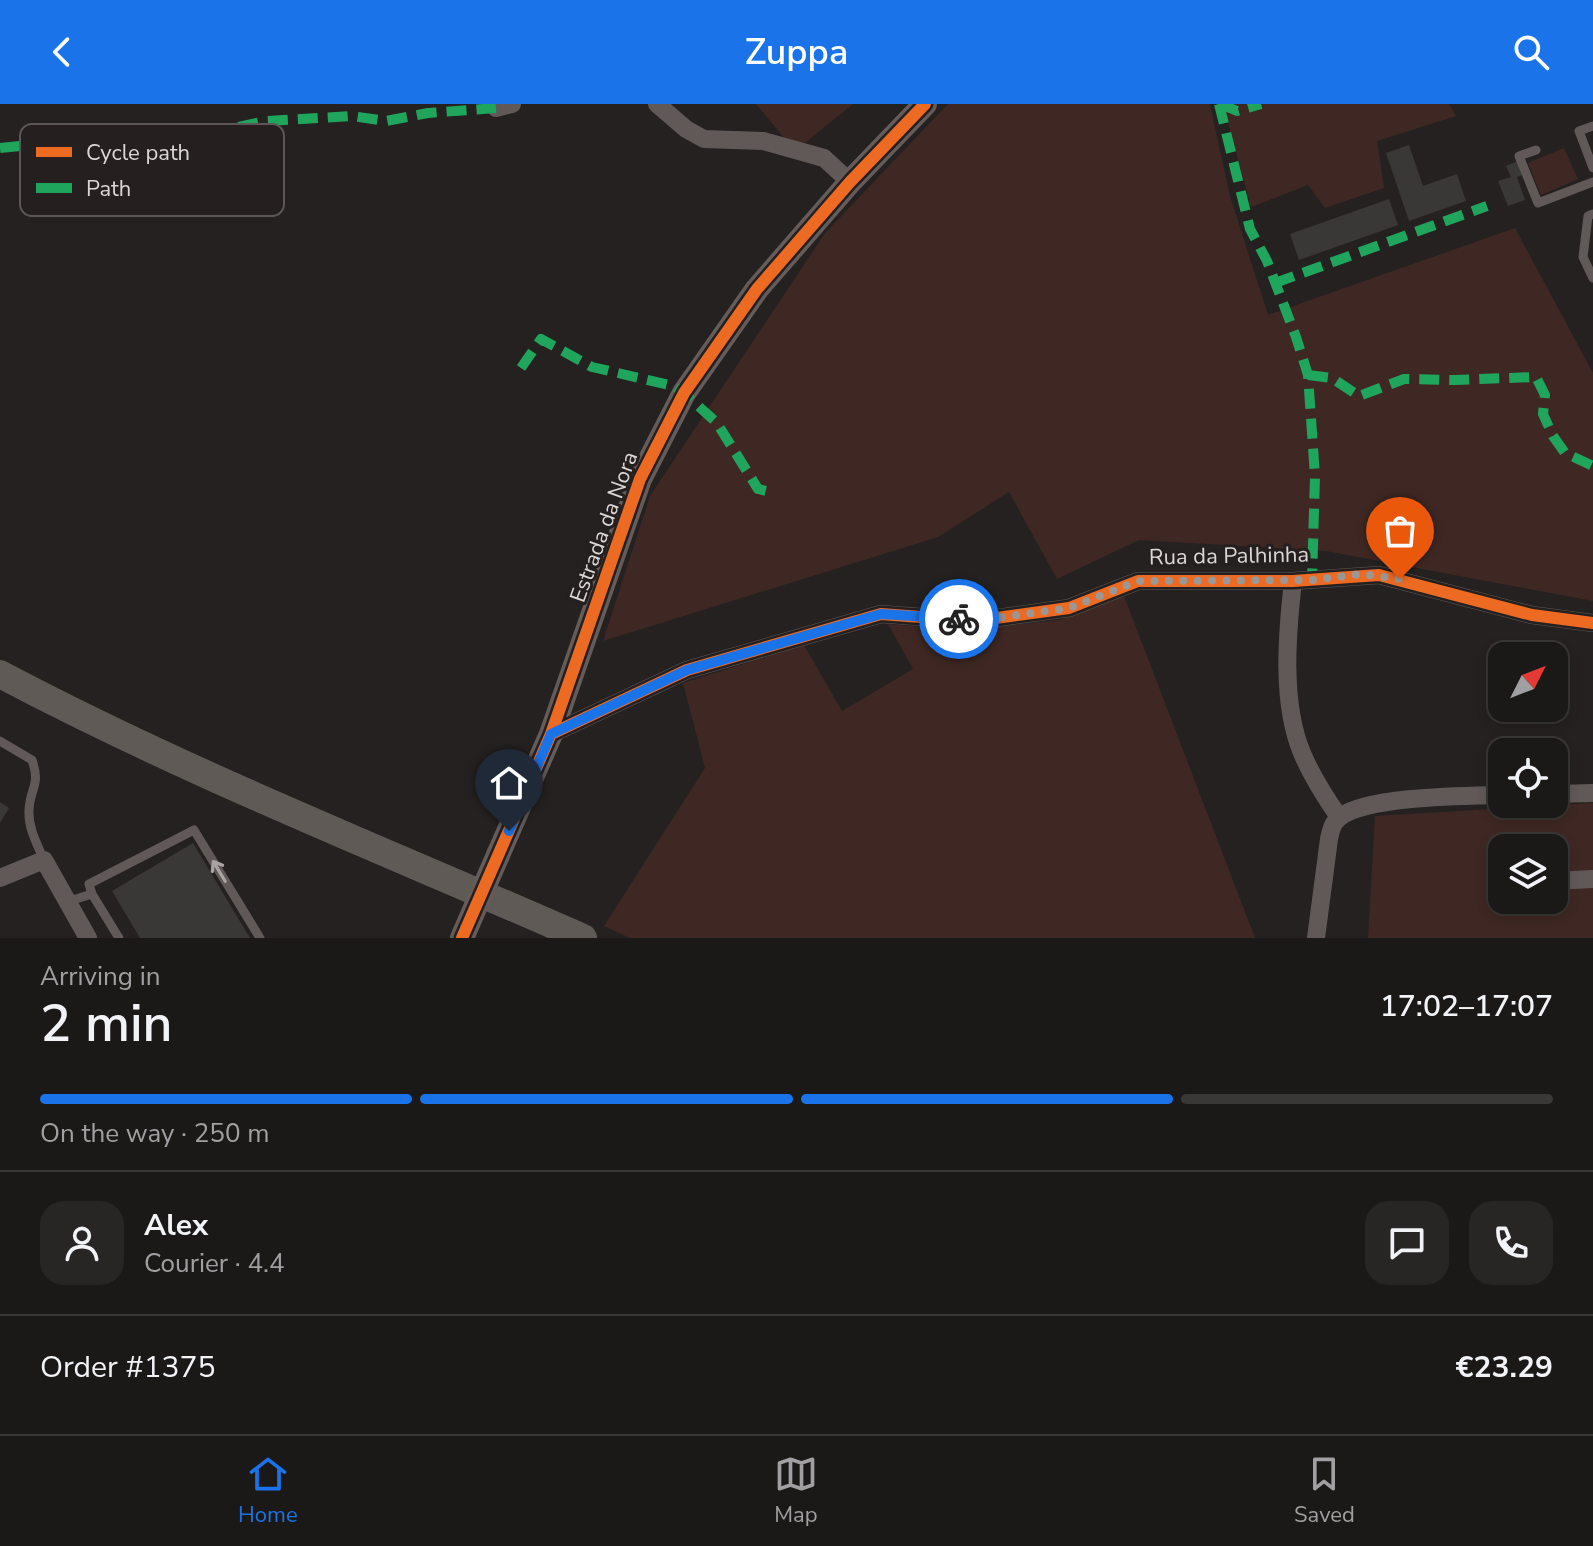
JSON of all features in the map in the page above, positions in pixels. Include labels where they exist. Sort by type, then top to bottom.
[{"type":"main road","points":[[0,660],[139,731],[532,915]]},
{"type":"main road","points":[[0,674],[183,765],[583,938]]},
{"type":"street","points":[[657,104],[686,129],[704,139],[763,141],[824,158],[850,182]]},
{"type":"street","name":"Estrada da Nora","points":[[462,938],[551,734],[640,479],[684,393],[757,289],[850,182],[925,104]]},
{"type":"street","name":"Rua da Palhinha","points":[[551,734],[687,670],[881,614],[974,621],[1069,608],[1138,581],[1293,581],[1379,575],[1532,615],[1593,623]]},
{"type":"street","points":[[1293,581],[1288,628],[1290,710],[1300,750],[1317,785],[1339,817]]},
{"type":"street","points":[[1568,794],[1593,793]]},
{"type":"street","points":[[1316,938],[1321,880],[1332,825],[1339,817],[1362,808],[1421,798],[1488,796]]},
{"type":"street","points":[[0,878],[44,860],[88,938]]},
{"type":"street","points":[[1568,880],[1593,879]]},
{"type":"lane","points":[[1593,126],[1579,131],[1593,168]]},
{"type":"lane","points":[[1536,150],[1519,156],[1538,203],[1593,182]]},
{"type":"lane","points":[[1593,214],[1588,216],[1583,257],[1593,278]]},
{"type":"lane","points":[[0,741],[32,760],[38,777],[29,808],[30,827],[44,860]]},
{"type":"lane","points":[[119,938],[89,884],[194,830],[260,938]]},
{"type":"lane","points":[[66,902],[92,894]]},
{"type":"shaded area","points":[[756,104],[853,104],[795,151]]},
{"type":"shaded area","points":[[948,104],[1210,104],[1230,196],[1268,315],[1515,228],[1593,373],[1593,601],[1326,551],[1139,540],[1057,579],[1009,492],[938,537],[603,641],[650,496],[825,233]]},
{"type":"shaded area","points":[[1223,104],[1449,104],[1456,116],[1377,141],[1384,188],[1325,208],[1308,185],[1251,207]]},
{"type":"shaded area","points":[[1564,148],[1578,179],[1541,195],[1528,163]]},
{"type":"shaded area","points":[[1124,596],[1255,938],[630,938],[604,926],[705,768],[683,683],[804,645],[842,711],[913,669],[888,624],[957,630],[1059,620]]},
{"type":"shaded area","points":[[1593,803],[1593,938],[1368,938],[1375,816],[1488,809],[1488,818],[1568,818],[1568,804]]},
{"type":"building","points":[[1409,145],[1423,186],[1457,174],[1466,201],[1409,221],[1386,153]]},
{"type":"building","points":[[1518,161],[1523,175],[1517,177],[1525,200],[1508,206],[1498,181],[1511,177],[1506,166]]},
{"type":"building","points":[[1389,199],[1398,225],[1299,260],[1290,234]]},
{"type":"building","points":[[0,802],[9,808],[0,823]]},
{"type":"building","points":[[193,843],[250,938],[140,938],[112,891]]},
{"type":"marked path","points":[[1219,104],[1250,229],[1267,261],[1308,375],[1315,476],[1312,580]]},
{"type":"marked path","points":[[1220,104],[1237,111],[1261,104]]},
{"type":"marked path","points":[[252,124],[352,116],[386,121],[428,113],[496,108]]},
{"type":"marked path","points":[[0,148],[20,146]]},
{"type":"marked path","points":[[1275,283],[1487,206]]},
{"type":"marked path","points":[[521,368],[541,339],[592,367],[674,386],[717,423],[758,489],[771,492]]},
{"type":"marked path","points":[[1308,375],[1332,378],[1359,396],[1404,379],[1536,377],[1545,395],[1543,414],[1553,436],[1565,453],[1593,466]]},
{"type":"cycle path","points":[[462,938],[551,734],[640,479],[684,393],[757,289],[850,182],[925,104]]},
{"type":"cycle path","points":[[551,734],[687,670],[881,614],[974,621],[1069,608],[1138,581],[1293,581],[1379,575],[1532,615],[1593,623]]},
{"type":"way so far","points":[[959,619],[974,621],[1069,608],[1138,581],[1159,579],[1312,580],[1361,574],[1400,579]]},
{"type":"route","points":[[509,831],[551,734],[687,670],[881,614],[959,619]]}]
